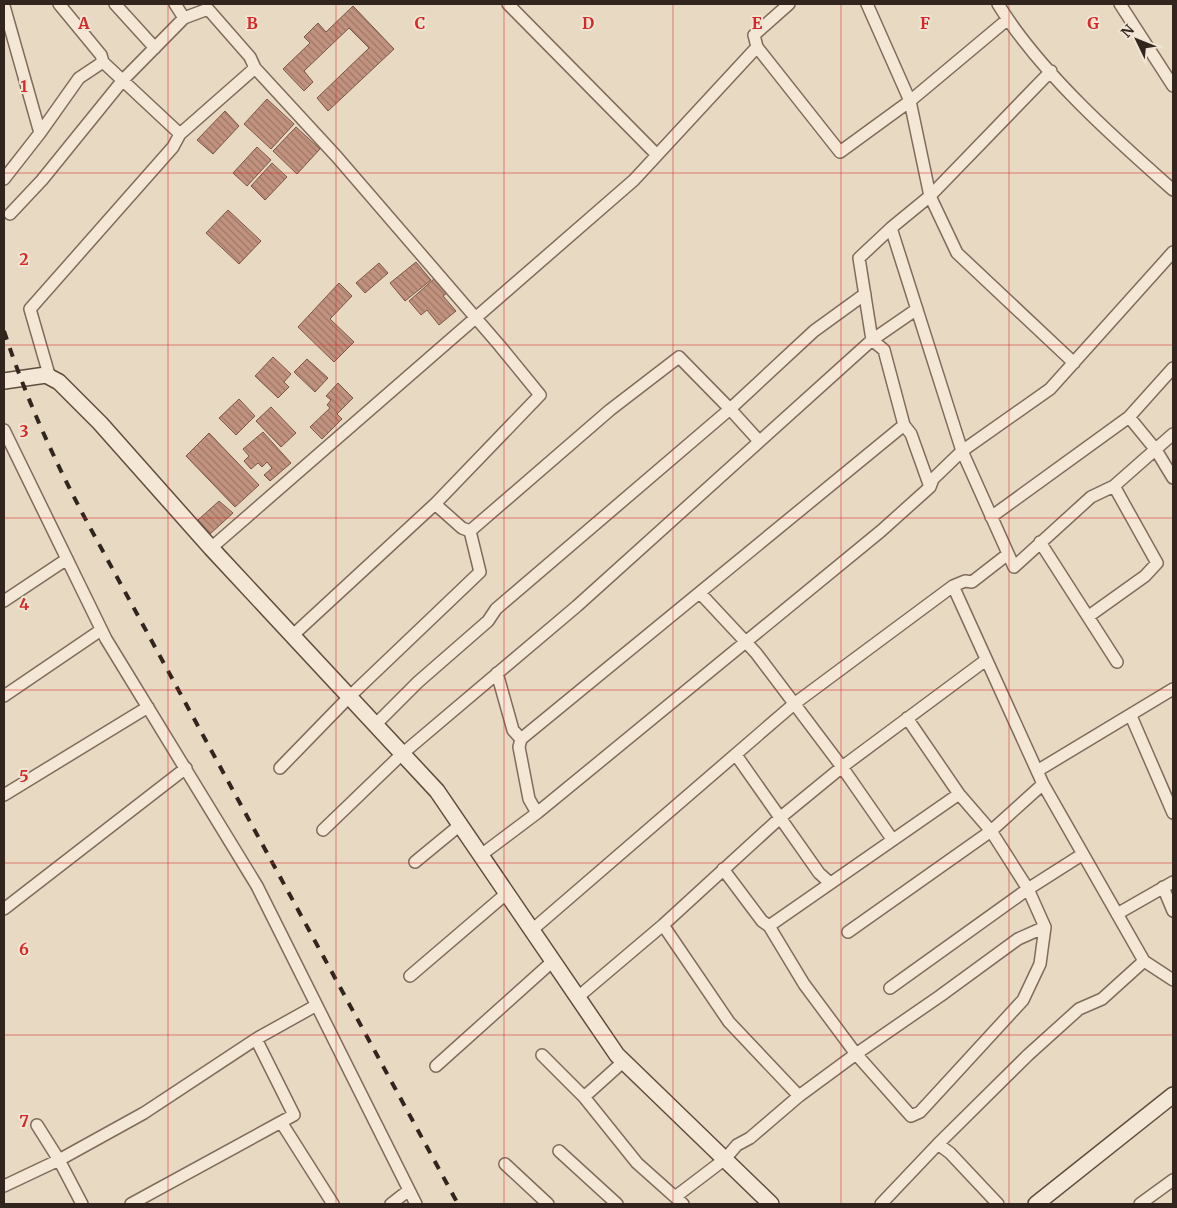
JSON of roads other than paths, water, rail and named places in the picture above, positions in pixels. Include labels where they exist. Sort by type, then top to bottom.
[{"type":"street","points":[[59,4],[101,55],[103,62],[180,134]]},
{"type":"street","points":[[115,4],[155,48]]},
{"type":"street","points":[[174,4],[184,18]]},
{"type":"street","points":[[508,4],[658,155]]},
{"type":"street","points":[[789,4],[754,35],[757,47],[840,152],[910,101],[1008,19]]},
{"type":"street","points":[[867,4],[910,101],[930,196],[957,253],[1074,363]]},
{"type":"street","points":[[998,4],[1051,71],[1128,150],[1173,190]]},
{"type":"street","points":[[1120,4],[1173,86]]},
{"type":"street","points":[[4,6],[40,133]]},
{"type":"street","points":[[10,214],[42,180],[123,80],[184,18],[208,9],[250,57],[255,68],[337,157],[540,395],[435,504],[292,636]]},
{"type":"street","points":[[211,548],[634,180],[757,47]]},
{"type":"street","points":[[4,178],[40,133],[79,78],[103,62]]},
{"type":"street","points":[[50,378],[30,309],[173,147],[180,134],[255,68]]},
{"type":"street","points":[[930,487],[911,434],[904,425],[884,350],[872,340],[859,258],[891,228],[930,196],[1051,71]]},
{"type":"street","points":[[891,228],[962,451],[1014,567],[1091,497],[1114,486],[1173,434]]},
{"type":"street","points":[[481,855],[537,813],[881,531],[930,487],[933,479],[962,451],[1050,389],[1173,252]]},
{"type":"street","points":[[375,725],[418,682],[488,621],[496,610],[730,409],[814,331],[865,294]]},
{"type":"street","points":[[324,830],[402,754],[577,606],[872,340],[917,309]]},
{"type":"street","points":[[470,531],[610,410],[679,357],[760,441]]},
{"type":"street","points":[[991,517],[1129,417],[1173,368]]},
{"type":"street","points":[[4,381],[46,375],[59,382],[100,423],[211,548],[437,791],[578,998],[624,1061],[772,1204]]},
{"type":"street","points":[[1129,417],[1156,450],[1173,478]]},
{"type":"street","points":[[537,813],[529,799],[519,747],[521,739],[904,425]]},
{"type":"street","points":[[4,430],[101,630],[257,886],[315,1006],[416,1204]]},
{"type":"street","points":[[1089,616],[1145,576],[1157,563],[1114,486]]},
{"type":"street","points":[[435,504],[462,528],[470,531]]},
{"type":"street","points":[[280,768],[349,697],[480,572],[470,531]]},
{"type":"street","points":[[1040,542],[1117,662]]},
{"type":"street","points":[[532,930],[736,755],[743,746],[794,704],[953,586],[965,581],[972,582],[1008,554]]},
{"type":"street","points":[[4,601],[67,560]]},
{"type":"street","points":[[953,586],[1043,784],[1144,960],[1173,980]]},
{"type":"street","points":[[700,593],[756,653],[842,767],[892,839]]},
{"type":"street","points":[[4,696],[101,630]]},
{"type":"street","points":[[578,998],[663,925],[781,817],[842,767],[986,660]]},
{"type":"street","points":[[497,673],[513,730],[521,739]]},
{"type":"street","points":[[1037,771],[1173,689]]},
{"type":"street","points":[[4,795],[148,707]]},
{"type":"street","points":[[1131,716],[1173,813]]},
{"type":"street","points":[[723,869],[762,921],[769,926],[804,984],[856,1054],[911,1116],[920,1112],[1022,1000],[1040,964],[1045,927],[1028,889],[992,831],[959,794],[907,718]]},
{"type":"street","points":[[736,755],[781,817],[818,873],[830,883]]},
{"type":"street","points":[[4,909],[186,768]]},
{"type":"street","points":[[848,932],[992,831],[1043,784]]},
{"type":"street","points":[[769,926],[959,794]]},
{"type":"street","points":[[415,862],[460,825]]},
{"type":"street","points":[[890,988],[1028,889],[1083,854]]},
{"type":"street","points":[[1117,914],[1168,884],[1173,911]]},
{"type":"street","points":[[410,976],[507,893]]},
{"type":"street","points":[[663,925],[729,1022],[799,1096]]},
{"type":"street","points":[[542,1055],[584,1098],[638,1163],[679,1201],[725,1159],[737,1145],[750,1138],[799,1096],[1018,939],[1045,927]]},
{"type":"street","points":[[881,1204],[938,1144],[1028,1055],[1079,1009],[1102,999],[1144,960]]},
{"type":"street","points":[[436,1066],[553,961]]},
{"type":"street","points":[[4,1186],[59,1160],[144,1113],[256,1039],[315,1006]]},
{"type":"street","points":[[131,1204],[294,1115],[256,1039]]},
{"type":"street","points":[[584,1098],[624,1061]]},
{"type":"street","points":[[1036,1204],[1173,1096]]},
{"type":"street","points":[[281,1122],[333,1204]]},
{"type":"street","points":[[37,1125],[59,1160],[82,1204]]},
{"type":"street","points":[[938,1144],[950,1153],[998,1204]]},
{"type":"street","points":[[559,1152],[617,1204]]},
{"type":"street","points":[[505,1164],[548,1204]]},
{"type":"street","points":[[1140,1204],[1173,1180]]},
{"type":"street","points":[[392,1204],[409,1190]]},
{"type":"railway","points":[[4,331],[31,405],[75,499],[458,1204]]}]
